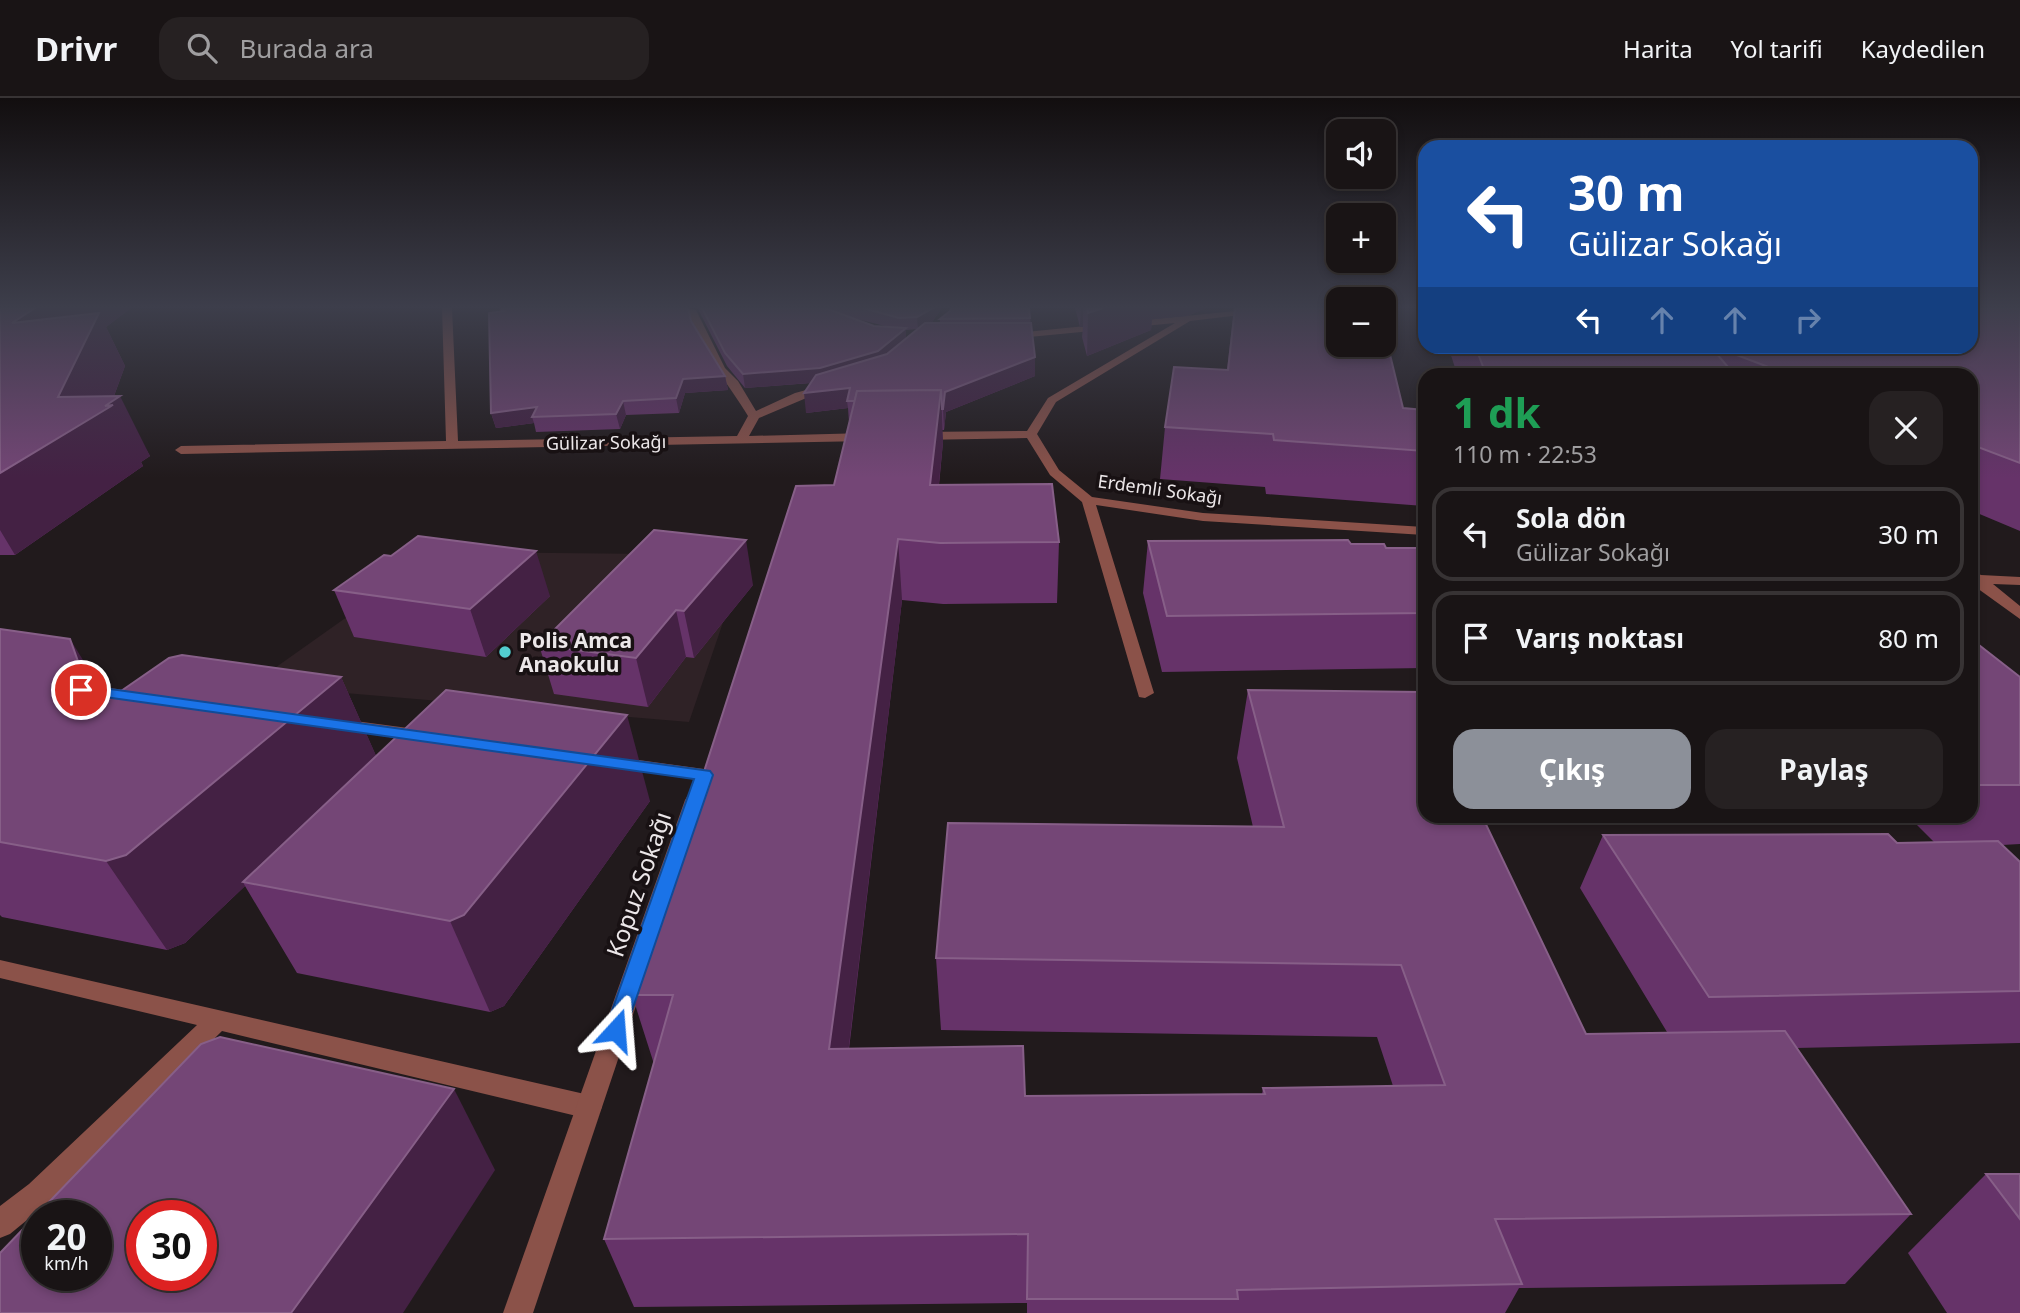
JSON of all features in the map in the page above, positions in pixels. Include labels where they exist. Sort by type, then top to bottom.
[{"type":"street","points":[[449,365],[452,445]]},
{"type":"street","points":[[718,365],[734,383],[754,416]]},
{"type":"street","points":[[907,436],[1031,434],[1052,400],[1111,365]]},
{"type":"street","points":[[741,440],[754,416],[799,395],[832,386]]},
{"type":"street","name":"Erdemli Sokağı","points":[[1031,434],[1054,472],[1088,500],[1203,517],[1418,531]]},
{"type":"street","name":"Gülizar Sokağı","points":[[181,450],[879,437]]},
{"type":"street","points":[[1088,500],[1145,693]]},
{"type":"street","points":[[1978,577],[2020,581]]},
{"type":"street","points":[[1978,581],[2020,614]]},
{"type":"street","points":[[55,686],[152,699]]},
{"type":"street","points":[[317,722],[442,739]]},
{"type":"street","name":"Kopuz Sokağı","points":[[518,1313],[713,748]]},
{"type":"street","points":[[594,760],[704,775]]},
{"type":"street","points":[[0,969],[589,1107]]},
{"type":"street","points":[[0,1224],[39,1193],[216,1021]]},
{"type":"shaded area","name":"Polis Amca Anaokulu","points":[[451,552],[746,555],[689,722],[251,685],[344,619]]},
{"type":"building","points":[[0,365],[74,365],[58,397],[120,396],[105,406],[113,405],[0,473]]},
{"type":"building","points":[[490,365],[718,365],[725,376],[683,379],[676,398],[623,401],[616,414],[532,417],[537,407],[491,413]]},
{"type":"building","points":[[735,365],[831,365],[820,368],[743,374]]},
{"type":"building","points":[[851,365],[1015,365],[945,392],[943,409],[941,390],[857,391],[855,401],[847,401],[850,388],[804,393],[816,375]]},
{"type":"building","points":[[1229,365],[1392,365],[1403,408],[1418,409],[1418,451],[1274,440],[1273,434],[1165,427],[1174,367],[1228,370]]},
{"type":"building","points":[[1482,365],[1726,365],[1729,368],[1484,368]]},
{"type":"building","points":[[1762,365],[2020,365],[2020,463],[1978,447],[1978,368],[1771,368]]},
{"type":"building","points":[[941,390],[930,485],[1052,484],[1059,542],[940,543],[898,539],[829,1049],[1023,1046],[1025,1096],[1265,1094],[1263,1088],[1445,1085],[1401,965],[936,958],[948,823],[1284,827],[1248,690],[1418,692],[1418,823],[1485,823],[1586,1034],[1785,1031],[1911,1214],[1495,1219],[1522,1284],[1237,1290],[1238,1299],[1027,1299],[1028,1234],[604,1239],[673,995],[632,995],[796,486],[834,485],[857,391]]},
{"type":"building","points":[[654,530],[746,540],[684,611],[676,610],[636,658],[539,645]]},
{"type":"building","points":[[418,536],[536,551],[470,609],[334,590],[384,555],[391,556]]},
{"type":"building","points":[[1348,540],[1351,544],[1384,544],[1386,548],[1418,548],[1418,613],[1167,616],[1148,541]]},
{"type":"building","points":[[0,629],[70,639],[95,709],[169,658],[182,655],[341,677],[126,855],[106,861],[0,842]]},
{"type":"building","points":[[1978,644],[2020,677],[2020,785],[1980,785]]},
{"type":"building","points":[[446,690],[627,715],[464,915],[450,921],[243,882]]},
{"type":"building","points":[[1888,834],[1897,843],[1998,841],[2020,862],[2020,991],[1709,997],[1603,835]]},
{"type":"building","points":[[220,1037],[454,1089],[291,1313],[0,1313],[0,1253],[21,1231],[21,1291],[112,1291],[112,1200],[51,1200],[201,1044]]},
{"type":"building","points":[[1986,1174],[2020,1174],[2020,1219]]},
{"type":"place","name":"Polis Amca Anaokulu","points":[[505,652]]},
{"type":"route","points":[[81,690],[704,775],[616,1030]]}]
